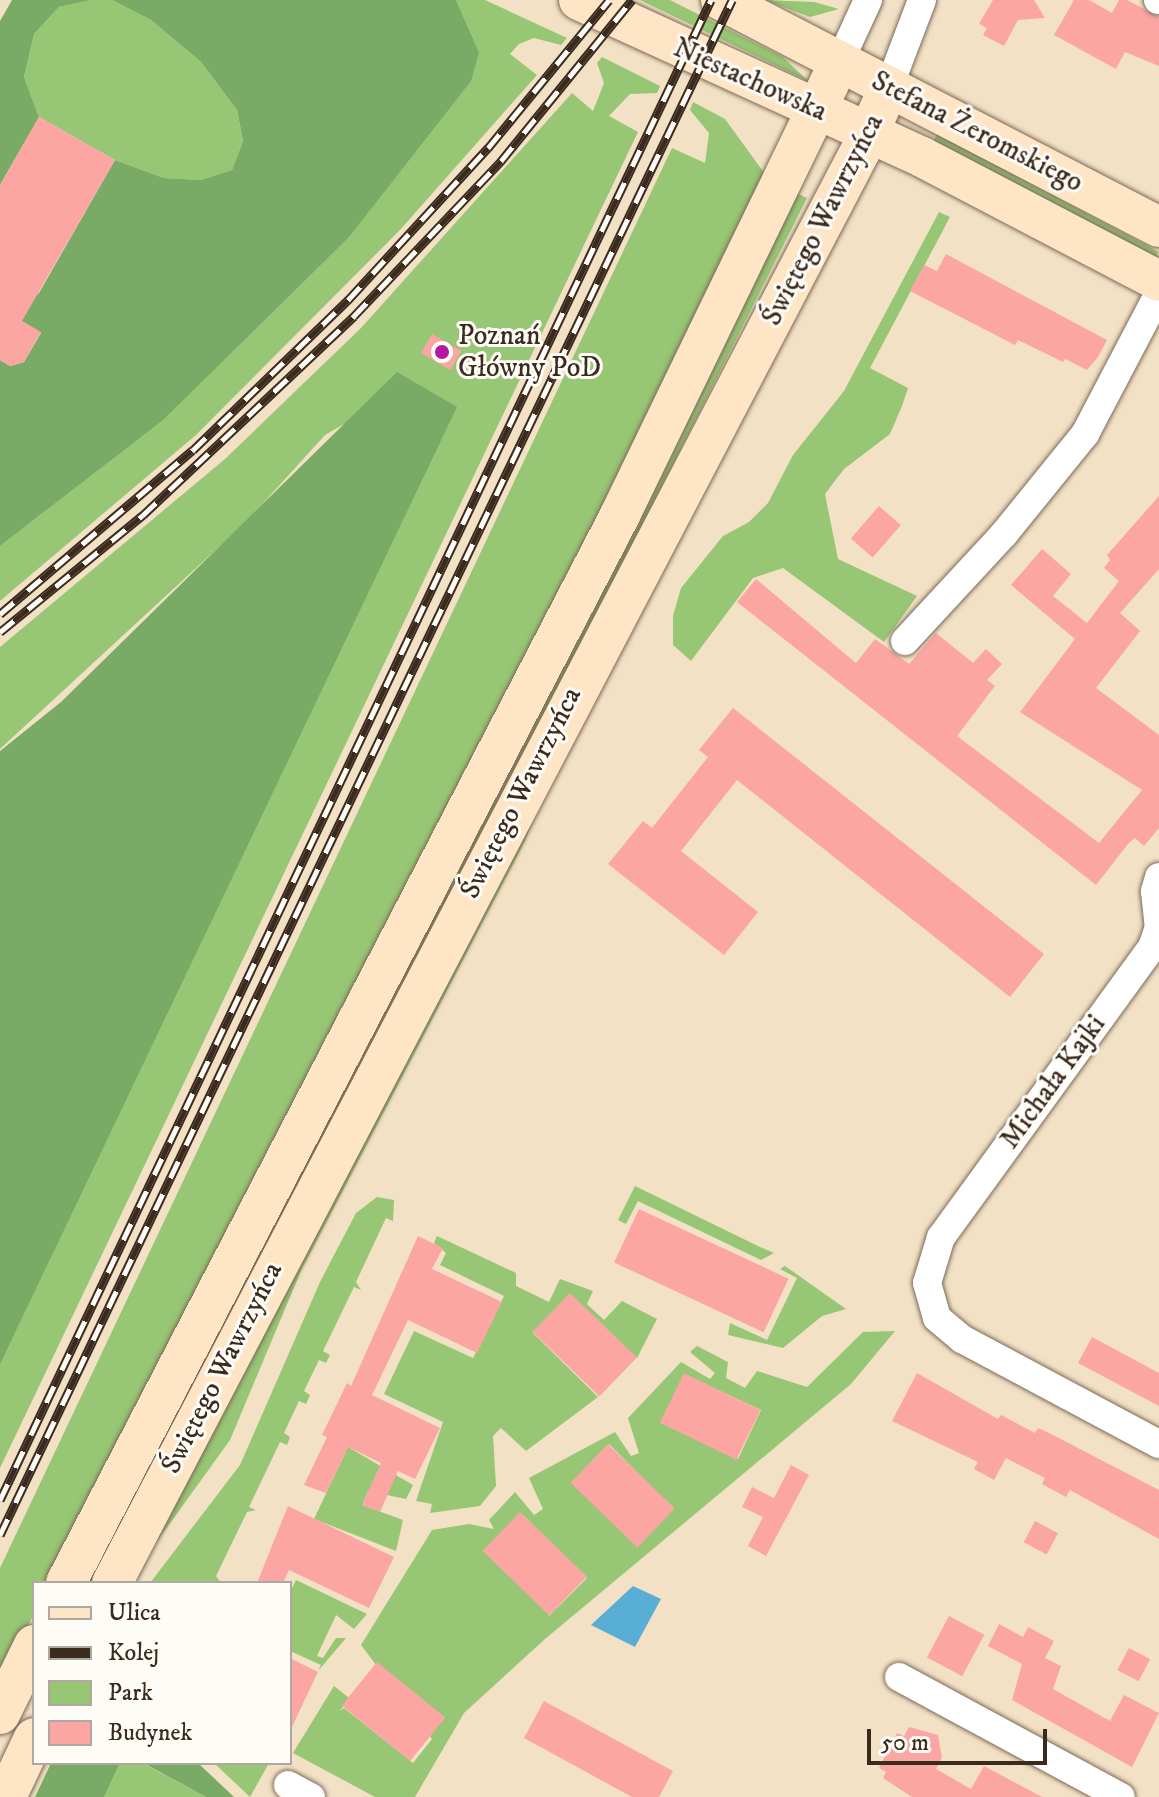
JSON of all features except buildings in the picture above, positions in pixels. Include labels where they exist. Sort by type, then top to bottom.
[{"type":"main road","name":"Niestachowska","points":[[579,0],[922,157]]},
{"type":"main road","name":"Niestachowska","points":[[721,0],[795,37]]},
{"type":"main road","name":"Stefana Żeromskiego","points":[[795,37],[1159,227]]},
{"type":"main road","name":"Świętego Wawrzyńca","points":[[67,1581],[613,529],[840,61]]},
{"type":"main road","name":"Świętego Wawrzyńca","points":[[113,1581],[870,133],[889,87]]},
{"type":"main road","name":"Stefana Żeromskiego","points":[[922,157],[1159,281]]},
{"type":"main road","points":[[0,1714],[32,1649]]},
{"type":"main road","points":[[6,1797],[32,1742]]},
{"type":"street","name":"Świętego Wawrzyńca","points":[[840,61],[868,0]]},
{"type":"street","name":"Świętego Wawrzyńca","points":[[889,87],[922,0]]},
{"type":"street","points":[[905,641],[1004,534],[1085,434],[1159,293]]},
{"type":"street","name":"Michała Kajki","points":[[1159,877],[1155,891],[1159,927],[1152,947],[941,1237],[927,1283],[937,1318],[955,1334],[1159,1444]]},
{"type":"street","points":[[899,1677],[1121,1797]]},
{"type":"green space","points":[[12,0],[91,0],[59,7],[34,34],[24,77],[39,117],[0,185],[0,21]]},
{"type":"green space","points":[[91,0],[112,0],[151,20],[201,62],[237,110],[243,141],[232,170],[201,180],[164,178],[115,160],[39,117],[24,77],[34,34],[59,7]]},
{"type":"green space","points":[[112,0],[456,0],[479,52],[471,81],[349,237],[161,422],[0,546],[0,360],[10,366],[24,362],[41,333],[14,316],[39,293],[115,160],[164,178],[201,180],[232,170],[243,141],[237,110],[201,62],[151,20]]},
{"type":"green space","points":[[456,0],[485,0],[567,38],[561,45],[534,38],[519,44],[510,54],[537,75],[400,230],[196,435],[0,601],[0,546],[161,422],[479,52]]},
{"type":"green space","points":[[640,0],[670,0],[783,57],[808,81]]},
{"type":"green space","points":[[765,0],[814,2],[839,9],[810,17]]},
{"type":"green space","points":[[602,57],[660,86],[657,93],[630,94],[609,116],[638,132],[0,1468],[0,1339],[379,404],[325,435],[247,521],[0,749],[0,647],[225,459],[361,328],[572,93],[593,111],[604,83],[597,63]]},
{"type":"green space","points":[[693,102],[725,119],[770,181],[51,1581],[32,1581],[32,1618],[0,1683],[0,1568],[672,148],[705,163],[709,133],[690,110]]},
{"type":"green space","points":[[937,134],[1159,252],[1153,262],[931,145]]},
{"type":"green space","points":[[796,193],[807,198],[602,606],[95,1581],[83,1581]]},
{"type":"green space","points":[[939,212],[950,217],[870,368],[908,388],[902,406],[890,434],[844,469],[825,494],[838,559],[917,596],[884,642],[783,568],[753,578],[691,661],[673,645],[673,616],[681,588],[723,536],[749,522],[768,503],[793,455],[844,391]]},
{"type":"green space","points":[[397,372],[457,407],[0,1364],[0,751],[61,702]]},
{"type":"green space","points":[[545,788],[525,841],[301,1271],[230,1440],[145,1558]]},
{"type":"green space","points":[[635,1186],[774,1253],[761,1260],[638,1201],[626,1224],[618,1220]]},
{"type":"green space","points":[[377,1197],[394,1200],[393,1221],[386,1218],[356,1282],[361,1290],[354,1287],[323,1351],[330,1355],[326,1363],[319,1360],[304,1391],[310,1395],[306,1404],[299,1401],[284,1433],[290,1437],[287,1445],[280,1442],[249,1507],[256,1510],[247,1512],[216,1576],[220,1581],[152,1581],[240,1465],[320,1282],[356,1213]]},
{"type":"green space","points":[[437,1236],[516,1273],[516,1286],[549,1302],[560,1279],[593,1291],[587,1304],[604,1320],[622,1301],[657,1319],[637,1358],[532,1332],[598,1397],[526,1451],[501,1428],[493,1436],[496,1486],[480,1506],[430,1513],[432,1504],[416,1501],[443,1422],[384,1394],[414,1331],[473,1358],[504,1296],[440,1265],[446,1253],[434,1243]]},
{"type":"green space","points":[[785,1266],[846,1309],[822,1316],[783,1348],[728,1335],[730,1323],[767,1340],[797,1278],[780,1269]]},
{"type":"green space","points":[[895,1331],[851,1384],[545,1639],[464,1713],[415,1797],[375,1797],[293,1753],[334,1686],[349,1698],[340,1711],[344,1708],[413,1763],[432,1739],[361,1645],[432,1530],[469,1524],[494,1529],[489,1520],[515,1492],[534,1515],[543,1509],[529,1478],[615,1432],[631,1456],[639,1453],[628,1418],[681,1362],[710,1379],[715,1373],[690,1352],[697,1346],[728,1362],[726,1378],[745,1388],[757,1371],[807,1387],[863,1332]],"holes":[[[684,1374],[761,1410],[738,1459],[661,1423]],[[609,1444],[674,1509],[571,1483]],[[521,1513],[587,1578],[549,1616]]]},
{"type":"green space","points":[[348,1447],[413,1485],[406,1499],[368,1491],[362,1505],[403,1520],[396,1551],[314,1519]]},
{"type":"green space","points":[[296,1580],[367,1614],[354,1629],[336,1615],[317,1656],[323,1658],[336,1638],[346,1638],[318,1671],[321,1665],[292,1652],[292,1588]]},
{"type":"green space","points":[[50,1765],[119,1765],[104,1797],[35,1797]]},
{"type":"green space","points":[[119,1765],[146,1765],[206,1797],[104,1797]]},
{"type":"green space","points":[[147,1765],[200,1765],[234,1797],[206,1797]]},
{"type":"green space","points":[[216,1765],[268,1765],[250,1797]]},
{"type":"water","points":[[633,1586],[661,1599],[635,1647],[591,1625]]},
{"type":"railway","points":[[0,614],[193,450],[348,300],[488,148],[609,0]]},
{"type":"railway","points":[[0,632],[143,515],[354,316],[501,161],[632,0]]},
{"type":"railway","points":[[0,1500],[711,0]]},
{"type":"railway","points":[[0,1535],[732,0]]},
{"type":"place","name":"Poznań Główny PoD","points":[[442,352]]}]
